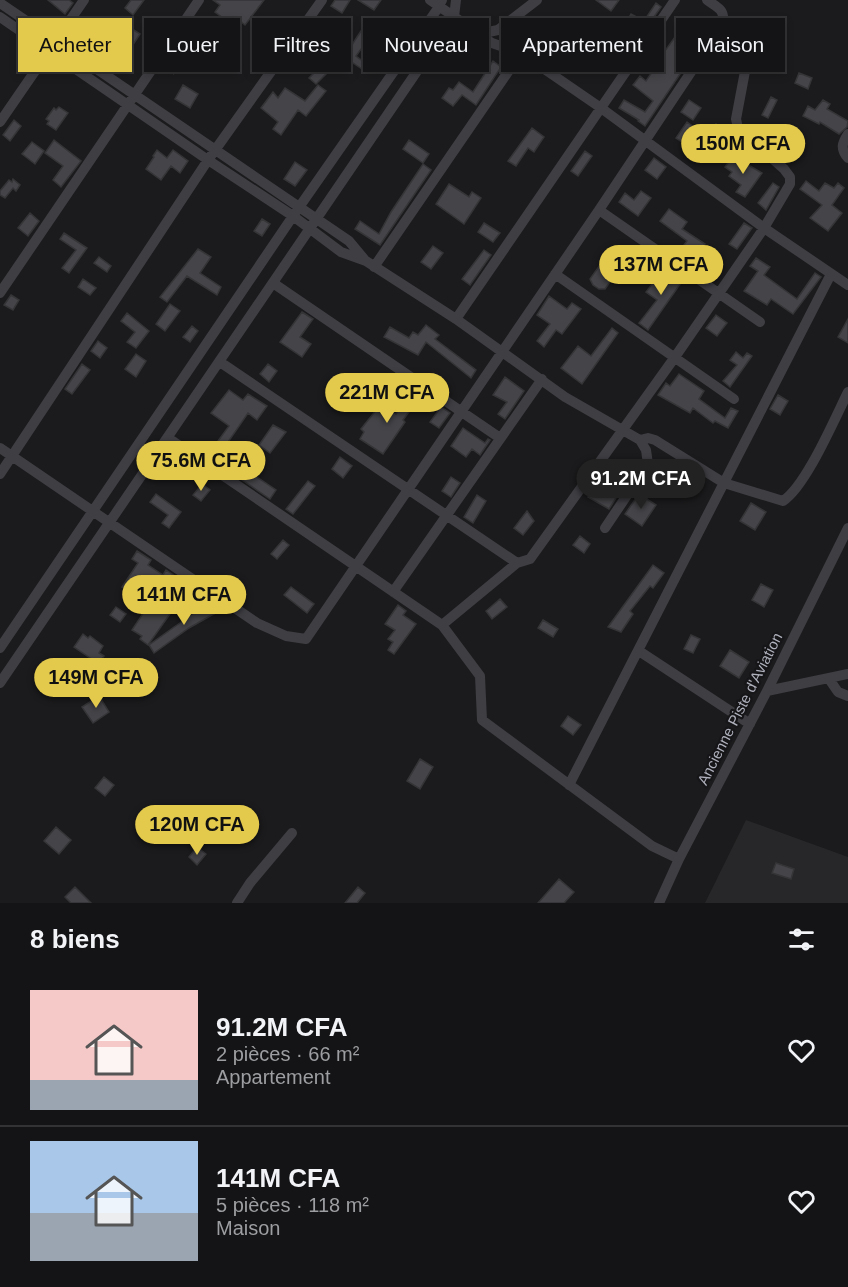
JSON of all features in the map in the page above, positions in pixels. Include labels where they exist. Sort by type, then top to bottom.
[{"type":"street","points":[[72,18],[84,0]]},
{"type":"street","points":[[0,293],[199,0]]},
{"type":"street","points":[[0,474],[208,160],[322,0]]},
{"type":"street","points":[[0,683],[454,17],[456,0]]},
{"type":"street","points":[[489,32],[498,30],[537,0]]},
{"type":"street","points":[[456,319],[675,0]]},
{"type":"street","points":[[0,448],[258,623],[286,636],[306,639],[723,24],[724,15],[720,9],[707,0]]},
{"type":"street","points":[[0,648],[437,2],[454,17]]},
{"type":"street","points":[[0,3],[22,18]]},
{"type":"street","points":[[0,17],[18,29]]},
{"type":"street","points":[[0,122],[34,72]]},
{"type":"street","points":[[81,72],[208,160],[314,224],[341,252],[370,264],[456,319],[565,397],[640,440],[646,450],[648,464],[605,528]]},
{"type":"street","points":[[102,72],[215,150],[296,212]]},
{"type":"street","points":[[370,264],[506,72]]},
{"type":"street","points":[[548,72],[646,140],[764,228],[848,285]]},
{"type":"street","points":[[442,625],[517,563],[530,559],[675,357],[764,228],[790,184],[790,177],[784,169],[738,128],[736,118],[745,72]]},
{"type":"street","points":[[848,134],[842,142],[842,147],[843,153],[848,158]]},
{"type":"street","points":[[599,210],[760,322]]},
{"type":"street","points":[[555,274],[734,399]]},
{"type":"street","points":[[569,785],[831,274]]},
{"type":"street","points":[[273,283],[500,438]]},
{"type":"street","points":[[219,362],[517,563]]},
{"type":"street","points":[[393,592],[542,379]]},
{"type":"street","points":[[640,440],[648,438],[655,440],[724,483],[783,501],[792,496],[802,481],[848,392]]},
{"type":"street","points":[[168,438],[442,625],[480,676],[482,720],[652,846],[679,859]]},
{"type":"street","name":"Ancienne Piste d'Aviation","points":[[658,903],[767,692],[848,528]]},
{"type":"street","points":[[639,651],[750,724]]},
{"type":"street","points":[[767,692],[848,674]]},
{"type":"street","points":[[829,679],[838,692],[848,696]]},
{"type":"street","points":[[237,903],[250,883],[292,833]]},
{"type":"shaded area","points":[[746,820],[848,857],[848,903],[705,903]]},
{"type":"building","points":[[48,0],[69,0],[73,3],[65,14]]},
{"type":"building","points":[[131,0],[144,0],[133,15],[125,8]]},
{"type":"building","points":[[213,0],[264,0],[245,25],[240,18],[223,18],[215,12],[220,5]]},
{"type":"building","points":[[335,0],[350,0],[342,13],[331,6]]},
{"type":"building","points":[[358,0],[381,0],[374,10]]},
{"type":"building","points":[[596,0],[619,0],[611,11]]},
{"type":"building","points":[[656,3],[661,7],[653,18],[646,18]]},
{"type":"building","points":[[363,28],[363,46],[356,56],[363,61],[363,70],[353,63],[351,66],[351,46]]},
{"type":"building","points":[[132,29],[140,34],[132,46]]},
{"type":"building","points":[[676,38],[676,72],[681,72],[645,126],[619,108],[624,100],[645,112],[653,101],[633,85],[640,76],[646,81],[652,72],[664,72],[664,52]]},
{"type":"building","points":[[493,61],[501,67],[476,105],[462,95],[453,106],[442,98],[449,88],[453,90],[459,82],[473,92],[486,72],[489,72]]},
{"type":"building","points":[[315,72],[327,73],[316,84],[309,78]]},
{"type":"building","points":[[799,73],[812,78],[808,89],[795,83]]},
{"type":"building","points":[[183,85],[198,94],[190,108],[175,99]]},
{"type":"building","points":[[318,85],[326,91],[306,116],[298,110],[281,135],[273,129],[278,122],[261,108],[273,92],[278,98],[285,88],[305,101]]},
{"type":"building","points":[[771,97],[777,100],[768,118],[762,115]]},
{"type":"building","points":[[689,100],[701,108],[693,120],[681,112]]},
{"type":"building","points":[[823,100],[830,104],[827,109],[848,121],[847,127],[839,134],[820,122],[819,124],[803,116],[808,106],[815,110]]},
{"type":"building","points":[[59,107],[68,113],[56,130],[47,124],[49,121],[46,119],[54,108],[56,110]]},
{"type":"building","points":[[14,120],[21,126],[10,141],[3,135]]},
{"type":"building","points":[[687,122],[708,137],[716,124],[722,128],[709,150],[691,136],[685,144],[676,138]]},
{"type":"building","points":[[532,128],[544,137],[534,152],[528,148],[516,166],[508,161]]},
{"type":"building","points":[[54,140],[81,161],[61,187],[53,180],[63,166],[45,153]]},
{"type":"building","points":[[409,140],[429,154],[423,163],[403,149]]},
{"type":"building","points":[[32,142],[44,151],[35,164],[22,154]]},
{"type":"building","points":[[157,150],[167,158],[173,150],[188,161],[180,173],[171,166],[161,180],[146,169]]},
{"type":"building","points":[[585,151],[592,156],[578,176],[571,171]]},
{"type":"building","points":[[733,156],[762,173],[745,197],[736,192],[741,185],[729,176],[732,172],[725,167]]},
{"type":"building","points":[[654,158],[666,167],[657,179],[645,170]]},
{"type":"building","points":[[295,162],[307,170],[295,186],[284,179]]},
{"type":"building","points":[[423,164],[431,170],[380,245],[355,229],[360,221],[379,234]]},
{"type":"building","points":[[13,179],[20,185],[16,191],[13,188],[5,198],[0,195],[0,191],[9,180],[12,182]]},
{"type":"building","points":[[806,181],[819,191],[825,183],[834,188],[838,183],[844,188],[832,205],[842,213],[828,231],[810,218],[822,205],[800,189]]},
{"type":"building","points":[[773,183],[779,187],[766,210],[758,203]]},
{"type":"building","points":[[449,184],[469,197],[472,192],[481,198],[464,224],[436,204]]},
{"type":"building","points":[[641,191],[651,198],[638,216],[619,202],[625,193],[634,200]]},
{"type":"building","points":[[669,209],[687,222],[682,229],[705,244],[696,258],[681,249],[687,241],[660,221]]},
{"type":"building","points":[[30,213],[39,221],[28,236],[18,228]]},
{"type":"building","points":[[262,219],[270,224],[262,236],[254,231]]},
{"type":"building","points":[[484,223],[500,233],[493,242],[478,232]]},
{"type":"building","points":[[744,223],[752,228],[737,249],[729,244]]},
{"type":"building","points":[[64,233],[87,248],[69,273],[62,268],[76,250],[60,239]]},
{"type":"building","points":[[433,246],[443,253],[431,269],[421,262]]},
{"type":"building","points":[[198,249],[211,257],[200,273],[221,287],[217,295],[187,276],[167,302],[160,297]]},
{"type":"building","points":[[484,250],[491,255],[470,285],[462,279]]},
{"type":"building","points":[[607,255],[622,265],[605,289],[599,289],[590,279]]},
{"type":"building","points":[[99,257],[111,266],[107,272],[94,263]]},
{"type":"building","points":[[756,258],[770,267],[764,275],[797,299],[815,273],[821,277],[793,314],[771,299],[767,305],[744,291],[758,271],[750,266]]},
{"type":"building","points":[[667,269],[683,280],[648,330],[639,323],[657,300],[646,292],[661,272],[664,274]]},
{"type":"building","points":[[83,279],[96,288],[90,295],[78,287]]},
{"type":"building","points":[[11,295],[19,300],[13,310],[4,305]]},
{"type":"building","points":[[549,296],[567,309],[572,303],[581,309],[562,334],[556,330],[544,347],[537,341],[550,324],[537,315]]},
{"type":"building","points":[[170,304],[180,311],[165,331],[156,324]]},
{"type":"building","points":[[302,312],[313,319],[300,337],[311,344],[302,357],[280,342]]},
{"type":"building","points":[[127,313],[149,331],[136,348],[127,342],[135,332],[121,321]]},
{"type":"building","points":[[716,315],[727,323],[717,336],[706,328]]},
{"type":"building","points":[[848,319],[848,343],[838,337]]},
{"type":"building","points":[[426,325],[439,335],[435,339],[476,370],[471,378],[426,342],[418,355],[384,337],[390,327],[409,338],[413,332],[418,335]]},
{"type":"building","points":[[192,326],[198,331],[190,342],[183,337]]},
{"type":"building","points":[[612,328],[618,333],[582,384],[561,368],[578,346],[591,356]]},
{"type":"building","points":[[98,341],[107,348],[100,358],[91,351]]},
{"type":"building","points":[[736,352],[743,358],[747,353],[752,356],[730,387],[723,381],[737,365],[730,360]]},
{"type":"building","points":[[136,354],[146,361],[136,377],[125,369]]},
{"type":"building","points":[[82,364],[90,370],[72,394],[65,389]]},
{"type":"building","points":[[268,364],[277,371],[269,382],[260,374]]},
{"type":"building","points":[[679,374],[704,391],[699,399],[725,418],[731,408],[738,411],[728,428],[715,421],[713,423],[693,408],[690,413],[658,395],[666,383],[670,386]]},
{"type":"building","points":[[505,377],[524,391],[505,419],[498,414],[507,402],[493,395]]},
{"type":"building","points":[[229,390],[243,400],[248,394],[267,406],[257,420],[248,413],[215,461],[207,456],[229,426],[211,413]]},
{"type":"building","points":[[410,390],[420,397],[383,454],[360,439],[364,432],[361,429],[381,404],[396,414],[406,402],[403,399]]},
{"type":"building","points":[[778,395],[788,401],[780,415],[770,409]]},
{"type":"building","points":[[441,407],[450,413],[439,428],[430,422]]},
{"type":"building","points":[[273,425],[286,432],[270,453],[259,445]]},
{"type":"building","points":[[463,428],[485,443],[488,439],[490,440],[480,455],[472,449],[466,457],[451,446]]},
{"type":"building","points":[[245,454],[255,460],[248,471],[276,490],[270,499],[232,473]]},
{"type":"building","points":[[340,457],[352,466],[343,478],[332,469]]},
{"type":"building","points":[[451,477],[460,483],[451,497],[442,491]]},
{"type":"building","points":[[308,481],[315,486],[293,514],[286,509]]},
{"type":"building","points":[[202,484],[210,490],[201,501],[193,495]]},
{"type":"building","points":[[613,485],[621,490],[609,509],[588,497],[593,489],[606,496]]},
{"type":"building","points":[[156,494],[181,512],[169,528],[162,523],[168,515],[150,502]]},
{"type":"building","points":[[639,494],[656,505],[642,526],[625,514]]},
{"type":"building","points":[[477,495],[486,501],[473,523],[464,517]]},
{"type":"building","points":[[751,503],[766,512],[755,530],[740,521]]},
{"type":"building","points":[[527,511],[534,521],[523,535],[514,528]]},
{"type":"building","points":[[580,536],[590,544],[584,553],[573,545]]},
{"type":"building","points":[[283,540],[289,545],[277,559],[271,554]]},
{"type":"building","points":[[137,551],[151,560],[148,565],[163,575],[166,570],[179,579],[177,582],[190,592],[185,598],[182,597],[148,645],[140,639],[142,636],[132,630],[146,609],[124,595],[127,590],[122,587],[138,563],[132,559]]},
{"type":"building","points":[[653,565],[664,573],[653,588],[650,586],[630,611],[633,614],[621,632],[608,627]]},
{"type":"building","points":[[761,584],[773,590],[764,607],[752,600]]},
{"type":"building","points":[[291,587],[314,604],[307,613],[284,595]]},
{"type":"building","points":[[500,599],[507,607],[492,619],[486,611]]},
{"type":"building","points":[[212,602],[219,611],[189,628],[154,653],[149,645],[183,619]]},
{"type":"building","points":[[398,605],[406,611],[403,615],[416,624],[394,654],[388,650],[393,642],[388,639],[395,630],[385,624]]},
{"type":"building","points":[[116,607],[126,614],[120,622],[110,615]]},
{"type":"building","points":[[543,620],[558,629],[553,637],[538,628]]},
{"type":"building","points":[[83,634],[88,638],[90,636],[103,646],[99,653],[104,656],[90,675],[82,669],[90,658],[74,647]]},
{"type":"building","points":[[691,635],[700,639],[693,653],[684,649]]},
{"type":"building","points":[[730,650],[749,662],[739,678],[720,666]]},
{"type":"building","points":[[99,696],[109,712],[93,723],[82,707]]},
{"type":"building","points":[[568,716],[581,725],[573,735],[561,726]]},
{"type":"building","points":[[420,759],[433,767],[420,789],[407,781]]},
{"type":"building","points":[[104,777],[114,785],[105,796],[95,788]]},
{"type":"building","points":[[56,827],[71,840],[59,854],[44,841]]},
{"type":"building","points":[[197,847],[206,854],[197,865],[189,857]]},
{"type":"building","points":[[776,863],[794,869],[791,879],[772,873]]},
{"type":"building","points":[[559,879],[574,892],[564,903],[538,903]]},
{"type":"building","points":[[75,887],[91,903],[71,903],[65,897]]},
{"type":"building","points":[[358,887],[365,893],[357,903],[345,903]]}]
